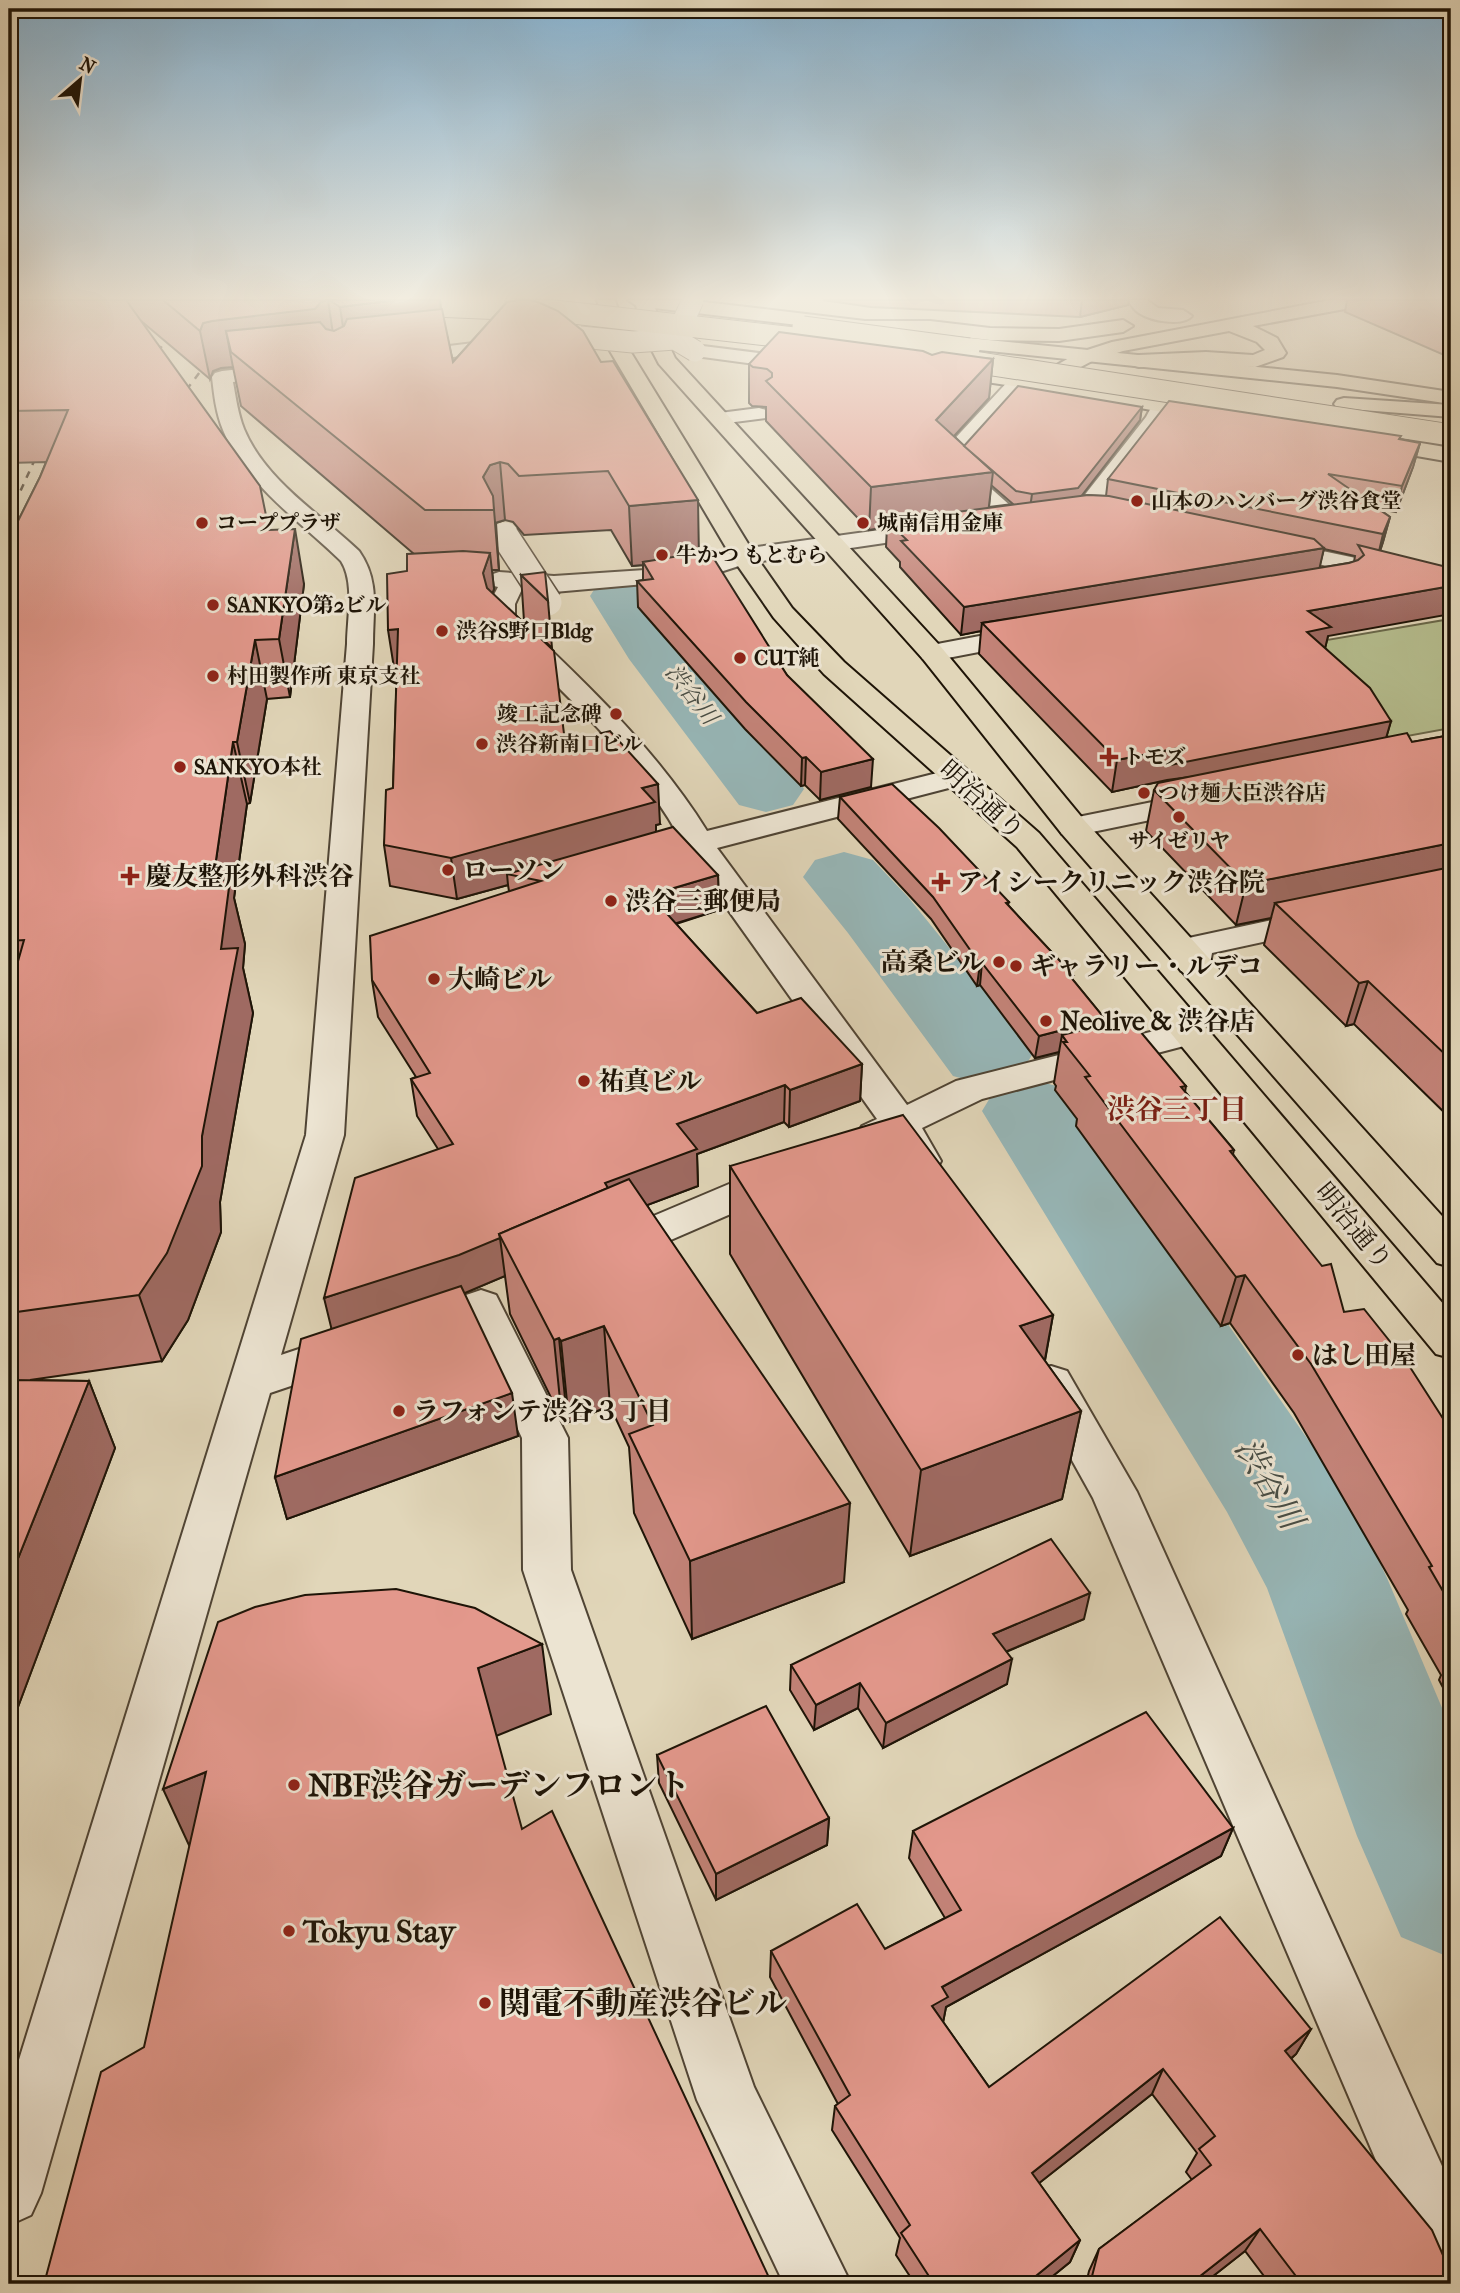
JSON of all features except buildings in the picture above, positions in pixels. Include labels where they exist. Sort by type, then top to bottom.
[{"type":"main road","name":"明治通り","points":[[654,407],[743,556],[783,613],[834,668],[1028,840],[1451,1342]]},
{"type":"main road","name":"明治通り","points":[[709,407],[932,653],[1073,827],[1451,1252]]},
{"type":"main road","points":[[1167,407],[1451,455]]},
{"type":"main road","points":[[1243,407],[1451,443]]},
{"type":"main road","points":[[1273,407],[1451,435]]},
{"type":"main road","points":[[1363,407],[1451,421]]},
{"type":"main road","points":[[1390,407],[1451,411]]},
{"type":"street","points":[[9,2193],[325,1135],[338,975],[354,942],[360,644],[374,582],[259,470],[236,434],[227,407]]},
{"type":"street","points":[[995,407],[946,460],[1006,514],[1025,517]]},
{"type":"street","points":[[984,523],[1077,512],[1156,418],[1161,407]]},
{"type":"street","points":[[719,418],[759,414]]},
{"type":"street","points":[[479,579],[572,583],[645,577],[711,568],[743,556],[956,527]]},
{"type":"street","points":[[505,536],[548,602]]},
{"type":"street","points":[[1250,542],[1451,585]]},
{"type":"street","points":[[1316,556],[1341,582],[1327,584]]},
{"type":"street","points":[[514,581],[502,604],[502,618],[594,707],[687,822],[710,863],[901,1124],[942,1195]]},
{"type":"street","points":[[932,653],[1053,630]]},
{"type":"street","points":[[645,858],[763,825],[957,777]]},
{"type":"street","points":[[1073,827],[1235,794]]},
{"type":"street","points":[[1193,964],[1196,946],[1345,915]]},
{"type":"street","points":[[583,1262],[901,1124],[961,1094],[1190,1034]]},
{"type":"street","points":[[481,1304],[545,1438],[547,1570],[728,2100],[818,2284]]},
{"type":"street","points":[[250,1382],[379,1339]]},
{"type":"street","points":[[1031,1350],[1114,1492],[1451,2259]]},
{"type":"green space","points":[[1450,619],[1451,728],[1391,739],[1310,671],[1315,642]]},
{"type":"waterway","name":"渋谷川","points":[[622,596],[653,645],[766,789]]},
{"type":"waterway","name":"渋谷川","points":[[844,877],[878,915],[986,1055]]},
{"type":"waterway","name":"渋谷川","points":[[1030,1111],[1269,1478],[1325,1578],[1427,1836],[1451,1887]]},
{"type":"railway","points":[[9,516],[41,446]]},
{"type":"place","name":"山本のハンバーグ渋谷食堂","points":[[1137,501]]},
{"type":"place","name":"コーププラザ","points":[[202,523]]},
{"type":"place","name":"城南信用金庫","points":[[863,523]]},
{"type":"place","name":"牛かつ もとむら","points":[[662,555]]},
{"type":"place","name":"SANKYO第2ビル","points":[[213,605]]},
{"type":"place","name":"渋谷S野口Bldg","points":[[442,631]]},
{"type":"place","name":"CUT純","points":[[740,658]]},
{"type":"place","name":"村田製作所 東京支社","points":[[213,676]]},
{"type":"place","name":"竣工記念碑","points":[[616,714]]},
{"type":"place","name":"渋谷新南口ビル","points":[[482,744]]},
{"type":"place","name":"トモズ","points":[[1109,757]]},
{"type":"place","name":"SANKYO本社","points":[[180,767]]},
{"type":"place","name":"つけ麺大臣渋谷店","points":[[1144,793]]},
{"type":"place","name":"サイゼリヤ","points":[[1179,817]]},
{"type":"place","name":"ローソン","points":[[448,870]]},
{"type":"place","name":"慶友整形外科渋谷","points":[[130,876]]},
{"type":"place","name":"アイシークリニック渋谷院","points":[[941,882]]},
{"type":"place","name":"渋谷三郵便局","points":[[611,901]]},
{"type":"place","name":"高桑ビル","points":[[999,962]]},
{"type":"place","name":"ギャラリー・ルデコ","points":[[1016,966]]},
{"type":"place","name":"大崎ビル","points":[[434,979]]},
{"type":"place","name":"Neolive & 渋谷店","points":[[1046,1021]]},
{"type":"place","name":"祐真ビル","points":[[584,1081]]},
{"type":"place","name":"はし田屋","points":[[1298,1355]]},
{"type":"place","name":"ラフォンテ渋谷３丁目","points":[[399,1411]]},
{"type":"place","name":"NBF渋谷ガーデンフロント","points":[[294,1785]]},
{"type":"place","name":"Tokyu Stay","points":[[289,1931]]},
{"type":"place","name":"関電不動産渋谷ビル","points":[[485,2003]]},
{"type":"district","name":"渋谷三丁目","points":[[1177,1109]]}]
